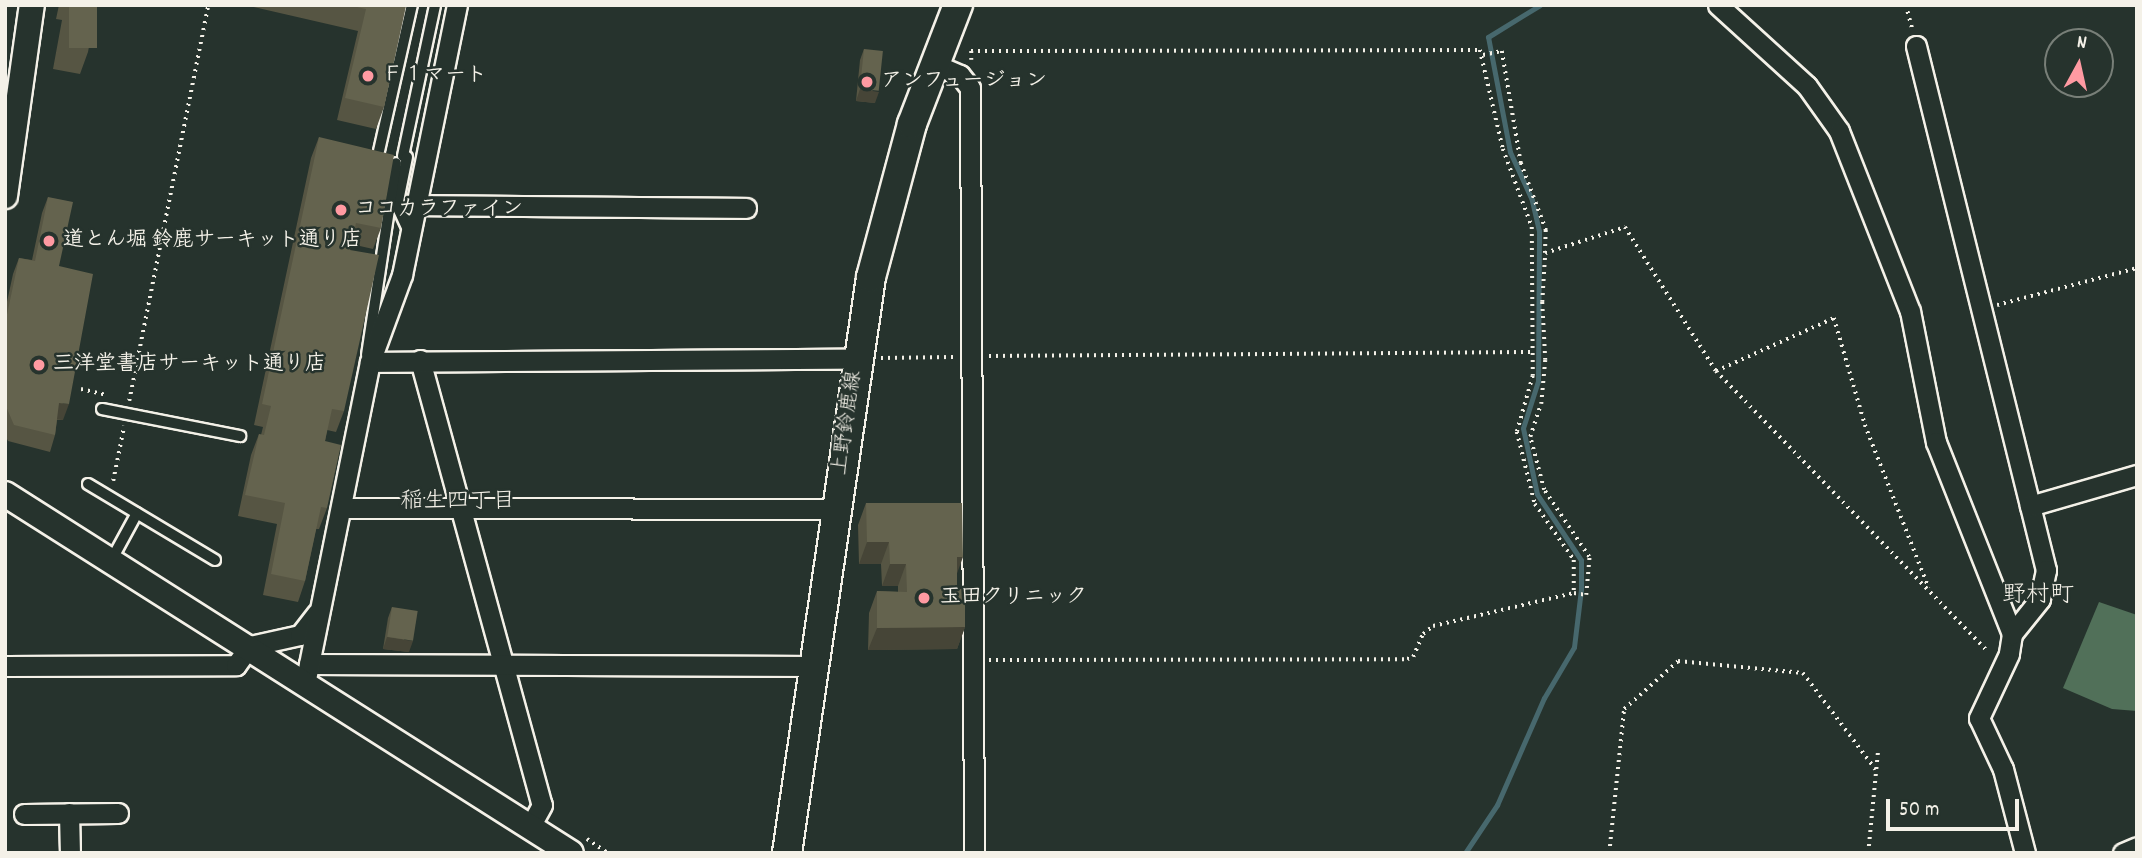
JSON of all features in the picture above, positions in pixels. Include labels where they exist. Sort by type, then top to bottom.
[{"type":"main road","name":"上野鈴鹿線","points":[[788,853],[858,359],[887,209],[934,64],[958,5]]},
{"type":"street","points":[[5,196],[32,5]]},
{"type":"street","points":[[307,674],[370,362],[402,275],[457,5]]},
{"type":"street","points":[[1718,5],[1807,86],[1850,151],[1910,311],[1936,442],[2012,634]]},
{"type":"street","points":[[1916,46],[2047,583],[2022,626],[2012,634],[2001,669],[1979,718],[2003,769],[2025,853]]},
{"type":"street","points":[[934,64],[963,77],[970,88],[974,853]]},
{"type":"street","points":[[416,205],[746,208]]},
{"type":"street","points":[[370,362],[858,359]]},
{"type":"street","points":[[420,360],[542,805],[530,827]]},
{"type":"street","points":[[2030,506],[2137,475]]},
{"type":"street","points":[[5,494],[250,646],[307,674],[530,827],[573,849]]},
{"type":"street","points":[[342,508],[836,509]]},
{"type":"street","points":[[5,666],[236,665],[250,646],[300,635],[322,606]]},
{"type":"street","points":[[307,674],[502,663],[814,666]]},
{"type":"street","points":[[69,813],[70,853]]},
{"type":"street","points":[[24,814],[118,813]]},
{"type":"street","points":[[2123,853],[2137,847]]},
{"type":"lane","points":[[379,151],[412,5]]},
{"type":"lane","points":[[370,362],[366,351],[402,159],[435,5]]},
{"type":"lane","points":[[402,159],[397,206],[404,228],[410,233]]},
{"type":"lane","points":[[102,408],[240,436]]},
{"type":"lane","points":[[88,484],[215,560]]},
{"type":"lane","points":[[113,559],[137,513]]},
{"type":"path","points":[[113,481],[208,5]]},
{"type":"path","points":[[1906,5],[1916,46]]},
{"type":"path","points":[[963,77],[970,67],[971,51],[1480,50],[1503,149],[1532,228],[1533,352],[1530,395],[1519,414],[1517,432],[1535,504],[1574,560],[1575,594]]},
{"type":"path","points":[[974,660],[1407,659],[1413,657],[1423,634],[1433,626],[1575,594],[1586,595],[1589,557],[1544,490],[1530,437],[1541,404],[1545,360],[1542,302],[1546,230],[1521,163],[1502,51],[1483,55]]},
{"type":"path","points":[[1545,253],[1625,228],[1716,371],[1929,588],[2001,669]]},
{"type":"path","points":[[1981,309],[2137,268]]},
{"type":"path","points":[[1716,371],[1834,318],[1865,425],[1929,588]]},
{"type":"path","points":[[858,359],[1533,352]]},
{"type":"path","points":[[1609,853],[1624,709],[1678,661],[1803,673],[1876,770]]},
{"type":"path","points":[[1868,853],[1878,749]]},
{"type":"path","points":[[573,849],[608,853]]},
{"type":"green space","points":[[2099,602],[2137,615],[2137,711],[2112,709],[2063,688]]},
{"type":"building","points":[[69,5],[97,5],[97,48],[69,48]]},
{"type":"building","points":[[348,5],[406,5],[384,107],[345,98],[366,9]]},
{"type":"building","points":[[864,49],[883,51],[879,91],[860,89]]},
{"type":"building","points":[[319,137],[394,155],[381,228],[356,223],[350,250],[379,255],[344,411],[332,409],[325,441],[341,445],[327,508],[321,507],[305,581],[271,574],[285,503],[245,495],[259,434],[264,435],[271,406],[262,404]]},
{"type":"building","name":"三洋堂書店サーキット通り店","points":[[48,197],[73,202],[59,266],[93,274],[69,404],[59,403],[55,435],[14,425],[5,404],[5,324],[19,258],[35,261]]},
{"type":"building","name":"玉田クリニック","points":[[866,503],[962,503],[963,557],[957,557],[957,589],[965,589],[965,627],[877,628],[877,591],[907,592],[906,564],[890,564],[889,542],[867,542]]},
{"type":"building","points":[[392,607],[418,611],[413,641],[387,637]]},
{"type":"waterway","points":[[1465,853],[1497,805],[1544,698],[1574,647],[1581,589],[1581,560],[1537,494],[1523,428],[1538,381],[1539,231],[1532,200],[1510,152],[1488,37],[1540,5]]},
{"type":"place","name":"Ｆ１マート","points":[[368,76]]},
{"type":"place","name":"アンフュージョン","points":[[867,82]]},
{"type":"place","name":"ココカラファイン","points":[[341,210]]},
{"type":"place","name":"道とん堀 鈴鹿サーキット通り店","points":[[49,241]]},
{"type":"place","name":"三洋堂書店サーキット通り店","points":[[39,365]]},
{"type":"place","name":"玉田クリニック","points":[[924,598]]},
{"type":"district","name":"稲生四丁目","points":[[458,503]]},
{"type":"district","name":"野村町","points":[[2038,597]]}]
